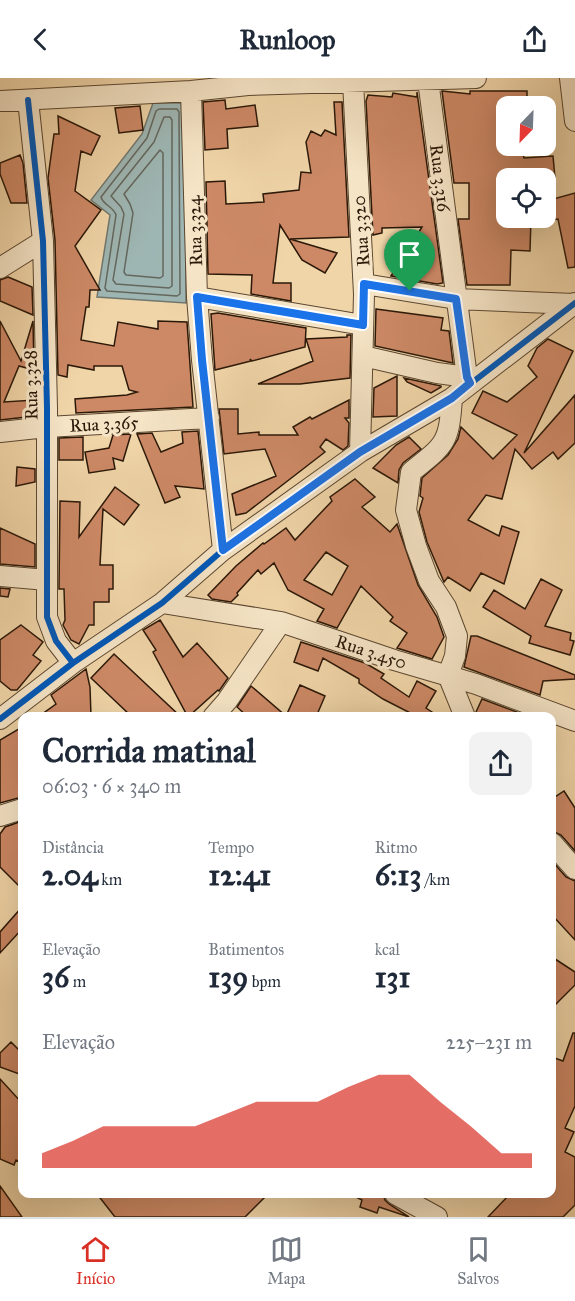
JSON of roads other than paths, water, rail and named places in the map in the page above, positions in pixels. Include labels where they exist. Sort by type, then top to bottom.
[{"type":"street","points":[[0,101],[28,100],[97,86],[191,91],[248,82],[353,82],[476,78]]},
{"type":"street","points":[[570,78],[575,121]]},
{"type":"street","name":"Rua 3.316","points":[[428,80],[468,380]]},
{"type":"street","name":"Rua 3.320","points":[[353,82],[364,284],[360,452]]},
{"type":"street","name":"Rua 3.324","points":[[191,91],[197,297],[223,550]]},
{"type":"street","name":"Rua 3.328","points":[[28,100],[42,241],[47,427],[47,617],[56,641],[73,663]]},
{"type":"street","points":[[0,268],[42,241]]},
{"type":"street","points":[[364,284],[456,299],[574,304]]},
{"type":"street","points":[[197,297],[363,325]]},
{"type":"street","points":[[0,719],[73,663],[162,603],[223,550],[360,452],[452,398],[468,380],[574,304]]},
{"type":"street","points":[[363,356],[468,380]]},
{"type":"street","points":[[452,398],[450,428],[438,451],[411,472],[406,510],[429,581],[446,607],[457,636],[455,656],[448,675],[463,712]]},
{"type":"street","name":"Rua 3.365","points":[[0,432],[47,427],[209,418]]},
{"type":"street","points":[[0,576],[47,580]]},
{"type":"street","name":"Rua 3.450","points":[[162,603],[281,622],[476,684],[551,712]]},
{"type":"street","points":[[217,712],[281,622]]},
{"type":"street","name":"Rua 3.450","points":[[556,714],[575,721]]},
{"type":"street","points":[[0,816],[18,810]]},
{"type":"street","points":[[556,848],[575,869]]},
{"type":"street","points":[[402,1198],[437,1217]]},
{"type":"water","points":[[153,103],[185,103],[186,303],[97,297],[110,215],[91,200],[142,134]]}]
